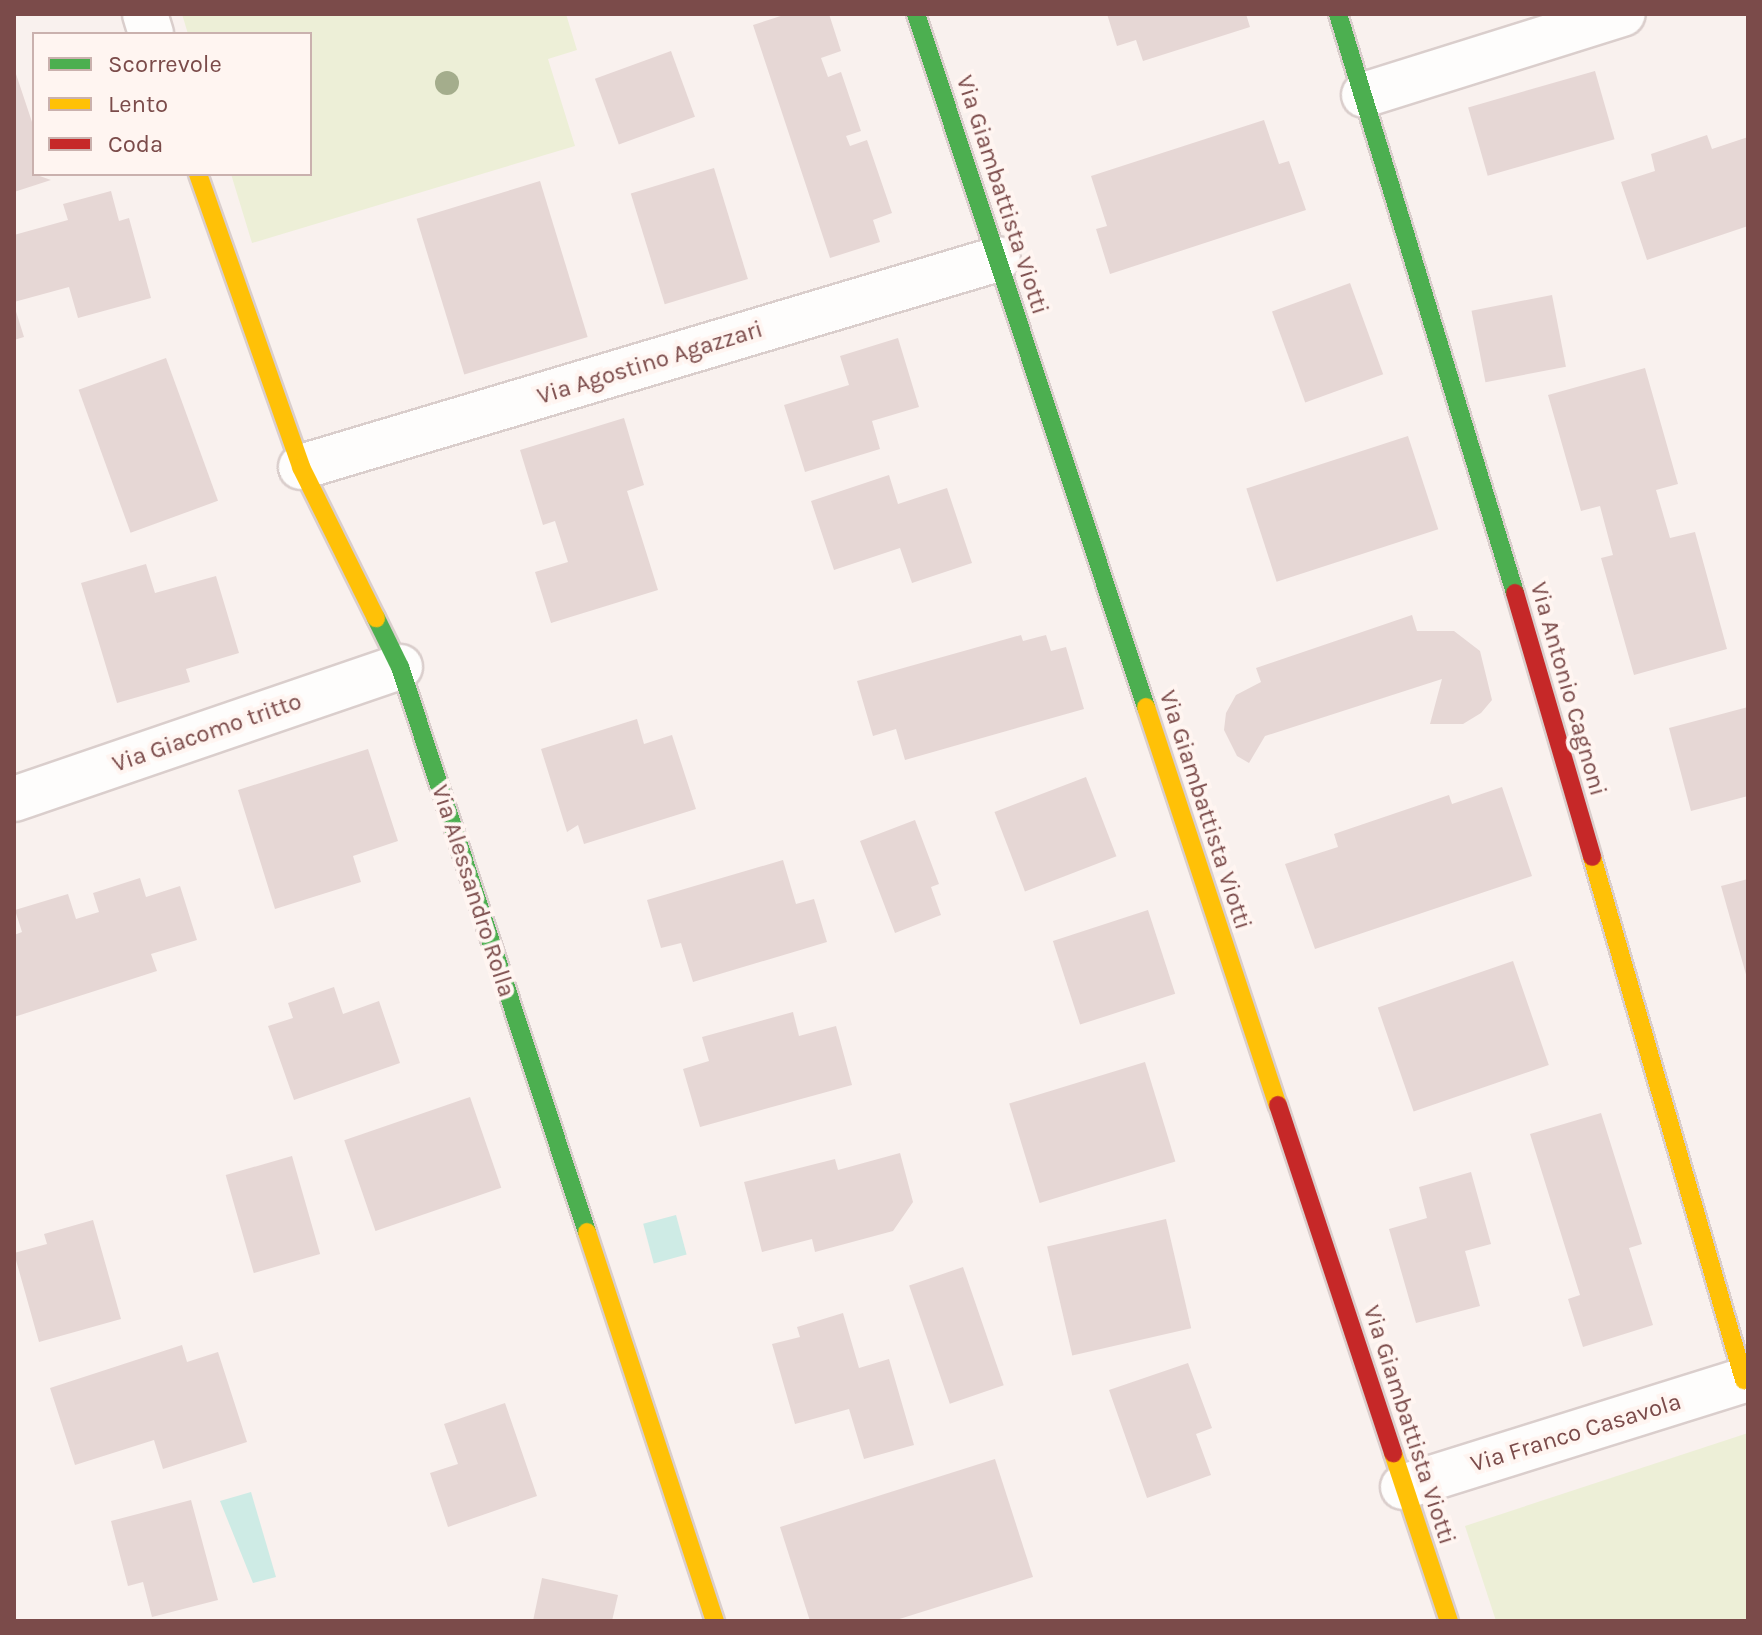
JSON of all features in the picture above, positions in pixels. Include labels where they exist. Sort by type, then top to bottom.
[{"type":"street","name":"Via Giambattista Viotti","points":[[916,14],[1449,1621]]},
{"type":"street","name":"Via Antonio Cagnoni","points":[[1338,14],[1746,1379]]},
{"type":"street","points":[[1364,95],[1623,14]]},
{"type":"street","name":"Via Alessandro Rolla","points":[[199,176],[301,467],[400,667],[715,1621]]},
{"type":"street","name":"Via Agostino Agazzari","points":[[301,467],[998,259]]},
{"type":"street","name":"Via Giacomo tritto","points":[[14,799],[400,667]]},
{"type":"street","name":"Via Franco Casavola","points":[[1403,1487],[1746,1379]]},
{"type":"green space","points":[[182,14],[566,14],[577,50],[548,59],[575,146],[252,243],[232,176],[312,176],[312,32],[187,32]]},
{"type":"green space","points":[[1748,1433],[1748,1621],[1496,1621],[1465,1526]]},
{"type":"water","points":[[676,1215],[687,1255],[654,1263],[643,1224]]},
{"type":"water","points":[[251,1492],[276,1577],[253,1583],[220,1501]]},
{"type":"building","points":[[787,14],[829,14],[841,51],[821,58],[828,77],[841,72],[861,131],[846,136],[850,146],[867,140],[892,213],[873,220],[880,242],[830,258],[753,25]]},
{"type":"building","points":[[1107,14],[1246,14],[1250,27],[1143,61],[1136,40],[1117,46]]},
{"type":"building","points":[[671,51],[695,117],[619,144],[595,79]]},
{"type":"building","points":[[14,68],[32,122],[32,176],[51,180],[14,192]]},
{"type":"building","points":[[1595,71],[1615,139],[1488,176],[1468,107]]},
{"type":"building","points":[[1264,120],[1279,164],[1289,161],[1306,210],[1110,274],[1096,229],[1107,226],[1091,176]]},
{"type":"building","points":[[1707,135],[1712,149],[1748,137],[1748,226],[1647,260],[1621,182],[1655,171],[1651,154]]},
{"type":"building","points":[[714,168],[748,279],[665,304],[631,193]]},
{"type":"building","points":[[540,181],[588,337],[464,375],[417,219]]},
{"type":"building","points":[[111,191],[119,221],[129,218],[151,298],[78,318],[69,287],[14,302],[14,235],[68,220],[63,204]]},
{"type":"building","points":[[1350,283],[1383,374],[1305,403],[1272,311]]},
{"type":"building","points":[[1552,295],[1566,367],[1485,382],[1472,311]]},
{"type":"building","points":[[14,305],[24,337],[14,340]]},
{"type":"building","points":[[898,338],[919,407],[872,421],[880,449],[805,472],[784,405],[849,385],[840,356]]},
{"type":"building","points":[[166,358],[218,501],[131,533],[79,390]]},
{"type":"building","points":[[1645,368],[1678,484],[1656,490],[1670,538],[1695,532],[1727,649],[1634,675],[1601,558],[1613,555],[1600,506],[1581,511],[1548,395]]},
{"type":"building","points":[[624,418],[644,485],[627,491],[658,590],[551,623],[535,572],[568,562],[555,521],[543,525],[520,450]]},
{"type":"building","points":[[1408,436],[1438,529],[1277,582],[1246,489]]},
{"type":"building","points":[[889,475],[898,504],[947,488],[972,563],[912,583],[900,548],[834,570],[811,501]]},
{"type":"building","points":[[146,564],[155,593],[216,576],[239,653],[186,669],[190,682],[117,703],[81,583]]},
{"type":"building","points":[[1412,615],[1417,631],[1454,631],[1480,651],[1492,700],[1481,713],[1463,724],[1430,724],[1442,679],[1265,736],[1249,763],[1237,756],[1224,730],[1226,713],[1236,695],[1261,682],[1256,668]]},
{"type":"building","points":[[1021,635],[1023,641],[1046,635],[1051,651],[1066,647],[1084,709],[905,760],[896,729],[873,736],[857,681]]},
{"type":"building","points":[[1748,707],[1748,796],[1691,811],[1669,728]]},
{"type":"building","points":[[637,719],[644,744],[672,735],[696,809],[584,844],[578,825],[567,832],[541,749]]},
{"type":"building","points":[[368,749],[398,841],[353,856],[361,882],[275,909],[238,790]]},
{"type":"building","points":[[1086,777],[1116,856],[1025,891],[995,812]]},
{"type":"building","points":[[1502,787],[1532,876],[1315,949],[1285,864],[1338,847],[1334,834],[1449,795],[1452,804]]},
{"type":"building","points":[[915,820],[939,884],[931,887],[941,915],[895,933],[860,841]]},
{"type":"building","points":[[783,860],[796,904],[814,899],[827,942],[693,982],[681,943],[661,948],[647,900]]},
{"type":"building","points":[[140,878],[146,897],[180,886],[197,940],[151,954],[157,971],[14,1017],[14,935],[22,932],[15,910],[68,894],[76,919],[99,912],[93,893]]},
{"type":"building","points":[[1748,879],[1748,977],[1747,978],[1721,886]]},
{"type":"building","points":[[1148,910],[1175,994],[1080,1025],[1053,941]]},
{"type":"building","points":[[1513,961],[1549,1065],[1414,1112],[1378,1008]]},
{"type":"building","points":[[334,987],[343,1014],[379,1001],[400,1063],[294,1100],[268,1026],[293,1018],[288,1003]]},
{"type":"building","points":[[793,1012],[799,1036],[836,1026],[852,1085],[700,1127],[683,1069],[709,1061],[702,1037]]},
{"type":"building","points":[[1145,1062],[1175,1161],[1040,1203],[1009,1104]]},
{"type":"building","points":[[470,1097],[501,1188],[376,1231],[344,1140]]},
{"type":"building","points":[[1601,1113],[1642,1244],[1629,1248],[1653,1325],[1583,1347],[1568,1299],[1580,1295],[1530,1134]]},
{"type":"building","points":[[900,1153],[913,1202],[893,1231],[815,1252],[812,1239],[762,1252],[744,1182],[835,1159],[838,1170]]},
{"type":"building","points":[[292,1156],[320,1254],[254,1273],[226,1175]]},
{"type":"building","points":[[1471,1172],[1491,1244],[1465,1251],[1480,1306],[1416,1323],[1389,1229],[1427,1218],[1419,1187]]},
{"type":"building","points":[[1166,1219],[1191,1328],[1072,1356],[1047,1246]]},
{"type":"building","points":[[93,1220],[121,1319],[39,1342],[14,1253],[47,1244],[44,1234]]},
{"type":"building","points":[[963,1267],[1004,1385],[950,1404],[909,1286]]},
{"type":"building","points":[[843,1313],[859,1368],[889,1359],[914,1445],[864,1459],[849,1409],[795,1424],[772,1344],[800,1337],[797,1327]]},
{"type":"building","points":[[182,1345],[187,1362],[218,1352],[247,1442],[163,1469],[154,1440],[75,1465],[50,1388]]},
{"type":"building","points":[[1188,1363],[1212,1428],[1196,1434],[1211,1475],[1147,1498],[1109,1390]]},
{"type":"building","points":[[505,1403],[537,1496],[448,1527],[430,1473],[458,1464],[444,1424]]},
{"type":"building","points":[[995,1459],[1033,1577],[893,1621],[810,1621],[780,1527]]},
{"type":"building","points":[[191,1500],[218,1600],[152,1617],[143,1582],[128,1586],[111,1521]]},
{"type":"building","points":[[542,1578],[618,1595],[612,1621],[533,1621]]},
{"type":"traffic: fast","points":[[916,14],[1146,707]]},
{"type":"traffic: fast","points":[[1338,14],[1515,593]]},
{"type":"traffic: fast","points":[[376,618],[400,667],[587,1232]]},
{"type":"traffic: slow","points":[[199,176],[301,467],[376,618]]},
{"type":"traffic: slow","points":[[1146,707],[1278,1105]]},
{"type":"traffic: slow","points":[[1592,857],[1744,1380]]},
{"type":"traffic: slow","points":[[587,1232],[715,1621]]},
{"type":"traffic: slow","points":[[1393,1453],[1449,1621]]},
{"type":"traffic: jam","points":[[1515,593],[1592,857]]},
{"type":"traffic: jam","points":[[1278,1105],[1393,1453]]}]
